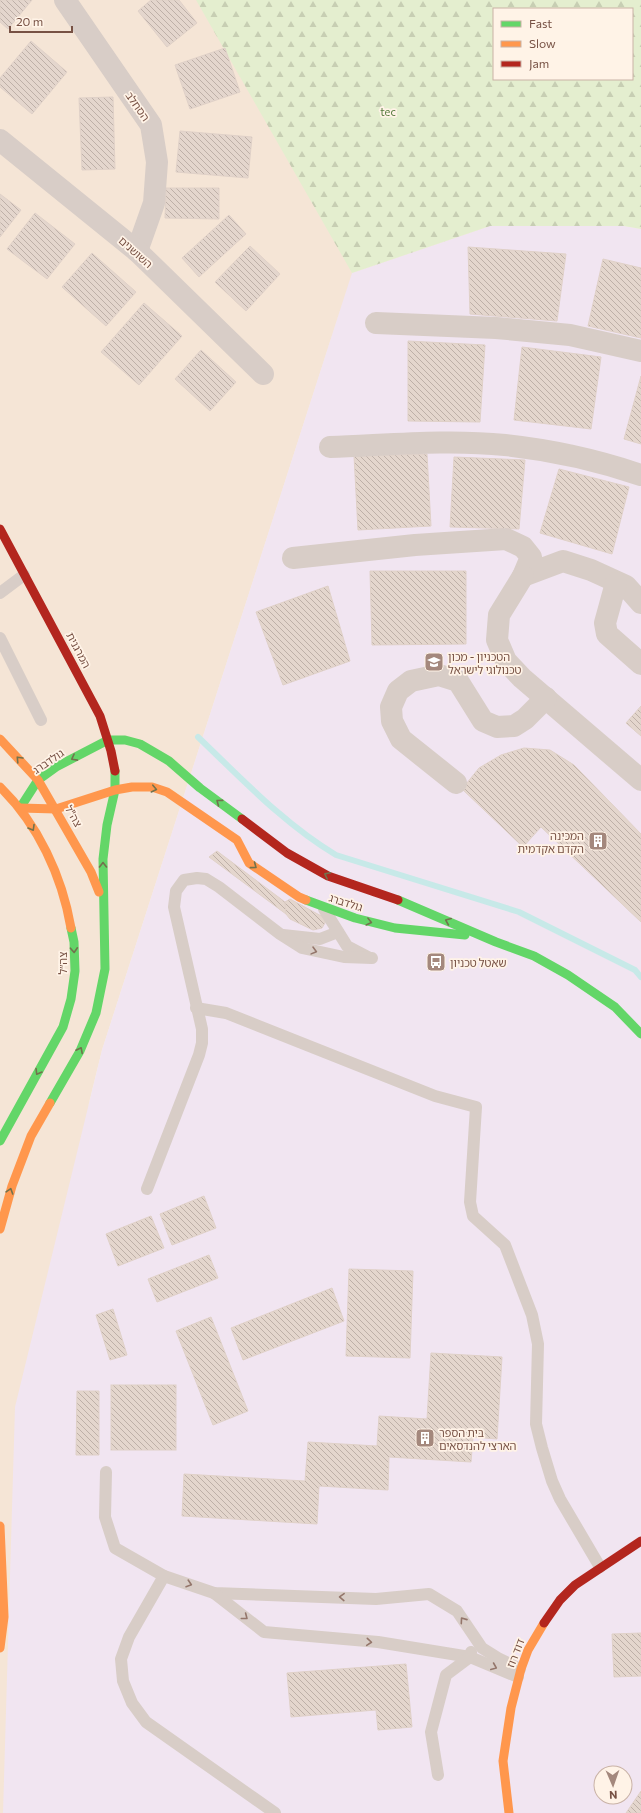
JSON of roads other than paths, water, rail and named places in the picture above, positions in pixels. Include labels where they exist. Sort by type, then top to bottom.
[{"type":"street","name":"הסחלב","points":[[65,0],[151,125],[157,162],[154,203],[137,251]]},
{"type":"street","name":"השושנים","points":[[0,140],[137,251],[263,374]]},
{"type":"street","points":[[376,323],[496,328],[570,335],[641,351]]},
{"type":"street","points":[[330,447],[454,443],[504,445],[554,451],[641,475]]},
{"type":"street","name":"המרגנית","points":[[0,529],[72,661],[100,716],[108,740],[115,771],[115,790],[107,825],[103,859],[105,918]]},
{"type":"street","points":[[293,558],[415,545],[506,539],[523,547],[531,557],[522,576],[499,615],[497,640],[506,661],[522,678],[641,780]]},
{"type":"street","points":[[522,576],[563,562],[591,570],[616,583],[626,586],[641,603]]},
{"type":"street","points":[[616,583],[606,623],[607,634],[641,664]]},
{"type":"street","points":[[456,783],[401,740],[392,720],[391,707],[398,691],[411,681],[438,675],[458,681],[483,721],[497,727],[514,726],[525,719],[546,698]]},
{"type":"street","name":"צה\"ל","points":[[0,739],[38,780],[56,809],[95,879],[105,918]]},
{"type":"street","name":"גולדברג","points":[[20,808],[38,780],[56,767],[108,740],[125,740],[140,744],[169,761],[200,788],[287,853],[328,876],[408,904],[484,937],[534,956],[568,975],[615,1008],[641,1034]]},
{"type":"street","name":"צה״ל","points":[[0,786],[20,808],[42,846],[62,889],[71,924],[75,970],[73,990],[63,1027],[17,1107],[0,1141]]},
{"type":"street","name":"גולדברג","points":[[20,808],[56,809],[115,790],[132,787],[152,787],[167,792],[237,840],[249,863],[299,897],[324,908],[355,918],[395,928],[484,937]]},
{"type":"street","points":[[237,840],[255,851]]},
{"type":"street","points":[[0,1229],[12,1186],[31,1136],[80,1051],[96,1013],[105,969],[105,918]]},
{"type":"street","points":[[414,920],[451,934]]},
{"type":"street","points":[[0,1526],[4,1617],[0,1648]]},
{"type":"street","name":"דוד רוז","points":[[509,1813],[503,1760],[512,1698],[519,1673],[530,1644],[559,1603],[576,1585],[600,1567],[639,1544]]},
{"type":"lane","points":[[0,593],[24,575]]},
{"type":"lane","points":[[0,638],[41,720]]},
{"type":"lane","points":[[147,1188],[199,1055],[202,1042],[202,1029],[174,907],[176,891],[184,880],[198,878],[206,879],[219,887],[280,934],[302,948],[344,957],[372,958],[347,946],[324,908]]},
{"type":"lane","points":[[280,934],[320,939],[338,932]]},
{"type":"lane","points":[[196,1008],[226,1013],[435,1096],[476,1107],[470,1202],[473,1216],[505,1245],[532,1315],[538,1344],[536,1424],[542,1448],[552,1481],[560,1499],[600,1567]]},
{"type":"lane","points":[[106,1472],[105,1517],[115,1548],[164,1576],[214,1593],[376,1599],[429,1594],[457,1611],[482,1648],[519,1673]]},
{"type":"lane","points":[[164,1576],[129,1637],[121,1659],[123,1681],[132,1703],[146,1722],[275,1813]]},
{"type":"lane","points":[[214,1593],[264,1632],[378,1642],[470,1657],[519,1673]]},
{"type":"lane","points":[[438,1775],[431,1732],[446,1675],[470,1657],[475,1637]]},
{"type":"waterway","points":[[198,737],[281,815],[317,843],[336,855],[519,912],[635,970],[641,977]]},
{"type":"place","name":"הטכניון - מכון טכנולוגי לישראל","points":[[434,662]]},
{"type":"place","name":"המכינה הקדם אקדמית","points":[[598,841]]},
{"type":"place","name":"שאטל טכניון","points":[[436,962]]},
{"type":"place","name":"בית הספר הארצי להנדסאים","points":[[425,1438]]},
{"type":"park label","name":"tec","points":[[388,111]]}]
